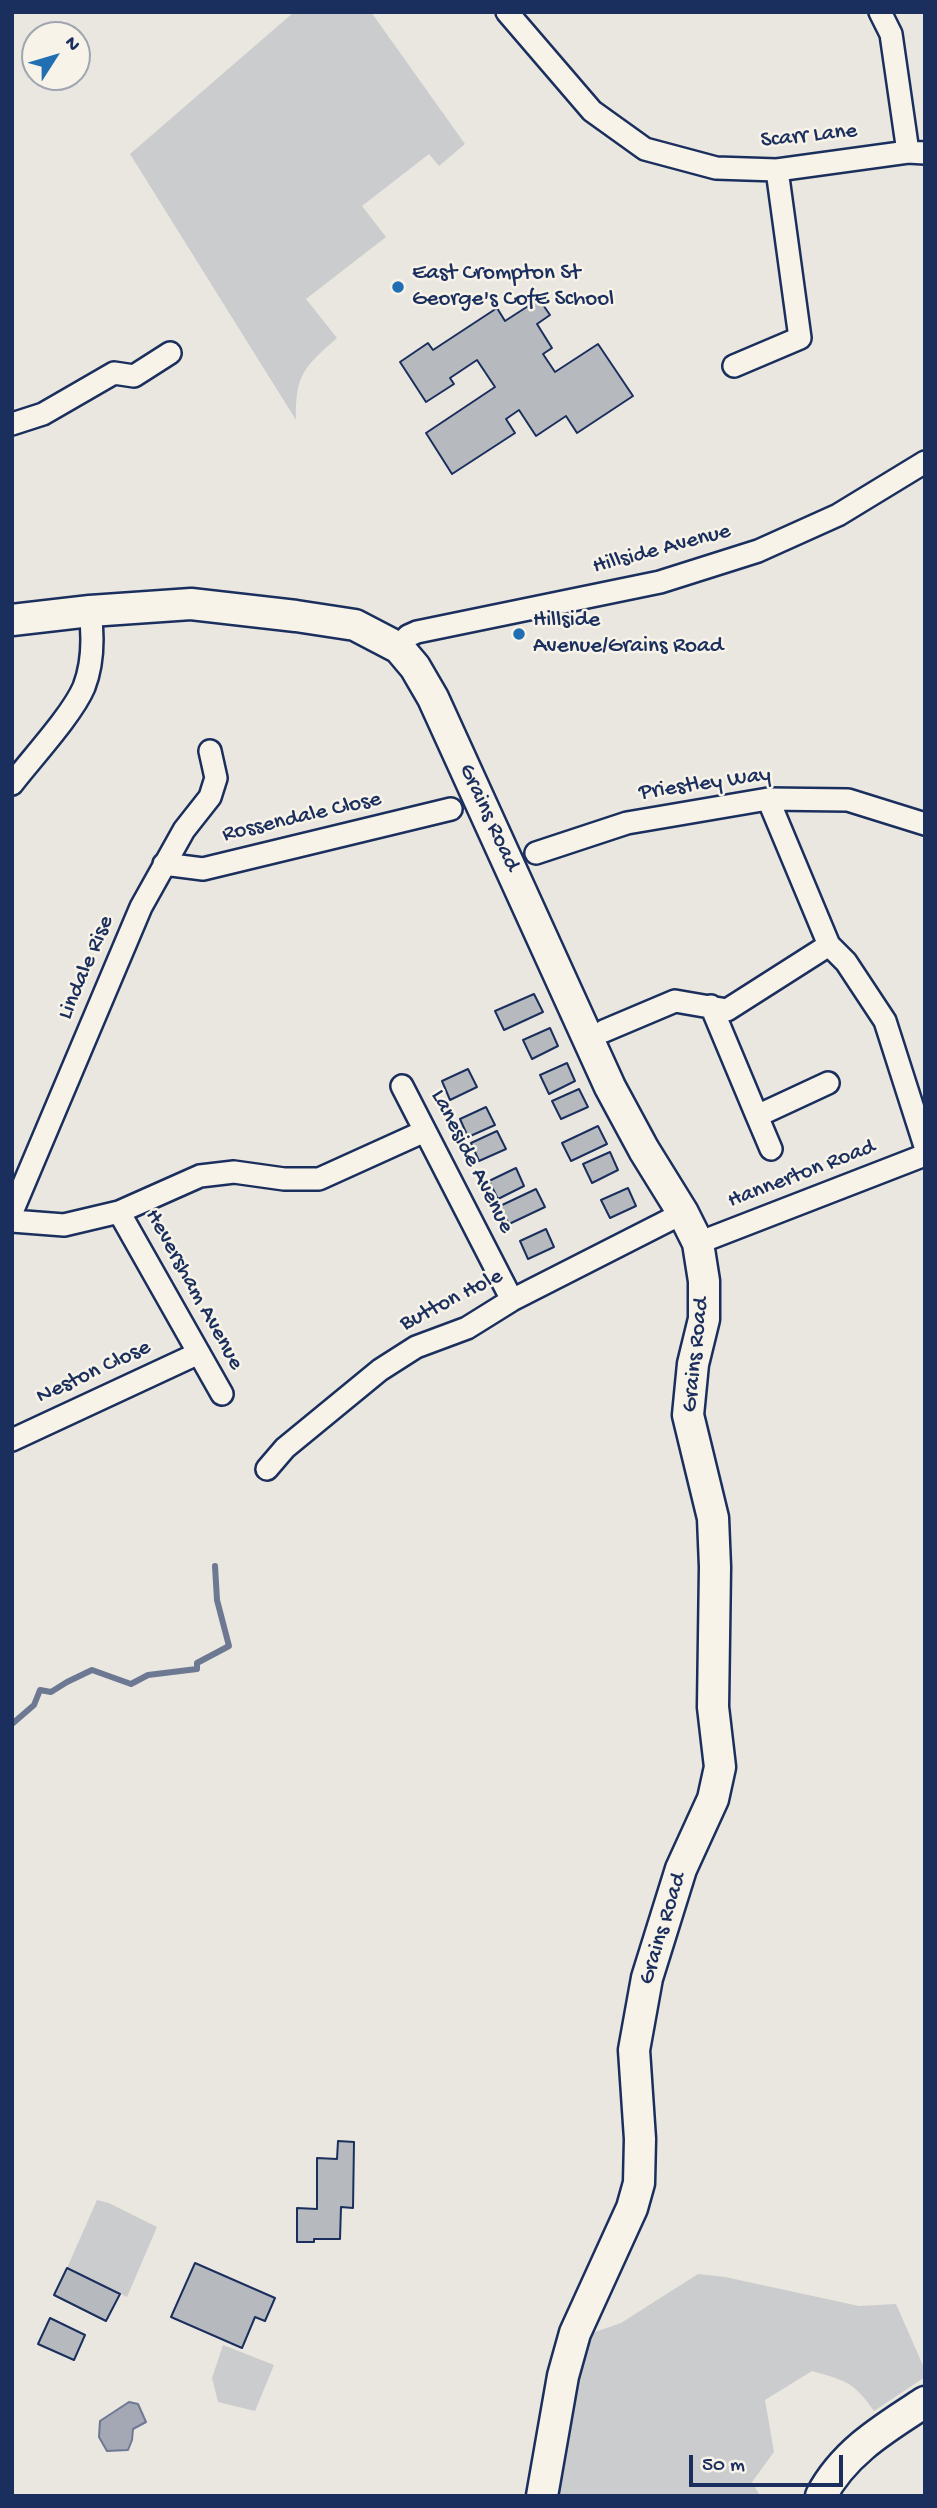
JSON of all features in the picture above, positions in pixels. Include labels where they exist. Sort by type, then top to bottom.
[{"type":"street","name":"Scarr Lane","points":[[508,12],[592,111],[645,149],[716,168],[777,170],[916,153]]},
{"type":"street","points":[[880,12],[891,34],[916,153]]},
{"type":"street","points":[[734,366],[800,338],[777,170]]},
{"type":"street","points":[[12,424],[43,414],[114,373],[134,376],[170,353]]},
{"type":"street","name":"Hillside Avenue","points":[[399,648],[408,636],[417,632],[660,582],[758,551],[838,515],[925,462]]},
{"type":"street","name":"Grains Road","points":[[12,620],[191,604],[355,625],[399,648],[415,667],[433,698],[610,1087],[698,1243],[704,1281],[704,1319],[693,1364],[688,1415],[712,1518],[715,1567],[713,1707],[720,1767],[713,1799],[681,1869],[647,1978],[634,2050],[641,2150],[639,2183],[632,2208],[575,2333],[563,2376],[542,2496]]},
{"type":"street","points":[[12,784],[70,709],[84,686],[91,647],[90,611]]},
{"type":"street","name":"Lindale Rise","points":[[12,1212],[141,907],[184,830],[211,797],[216,778],[210,751]]},
{"type":"street","points":[[768,799],[829,945],[846,962],[885,1021],[925,1146]]},
{"type":"street","name":"Priestley Way","points":[[536,853],[627,823],[768,799],[848,800],[925,824]]},
{"type":"street","name":"Rossendale Close","points":[[164,864],[203,869],[451,809]]},
{"type":"street","points":[[604,1031],[675,1001],[727,1010],[829,945]]},
{"type":"street","points":[[711,1006],[771,1149]]},
{"type":"street","points":[[757,1116],[828,1083]]},
{"type":"street","name":"Laneside Avenue","points":[[402,1086],[512,1300]]},
{"type":"street","points":[[12,1221],[64,1225],[119,1212],[200,1176],[234,1172],[284,1179],[319,1179],[425,1131]]},
{"type":"street","name":"Hannerton Road","points":[[698,1243],[925,1155]]},
{"type":"street","name":"Heversham Avenue","points":[[119,1212],[222,1394]]},
{"type":"street","name":"Button Hole","points":[[267,1469],[285,1448],[380,1370],[416,1347],[467,1328],[512,1300],[683,1213]]},
{"type":"street","name":"Neston Close","points":[[12,1440],[199,1353]]},
{"type":"street","points":[[821,2496],[830,2479],[853,2453],[878,2432],[925,2402]]},
{"type":"shaded area","points":[[294,12],[371,12],[465,144],[439,166],[429,154],[362,206],[386,237],[306,299],[337,338],[304,373],[297,392],[296,420],[130,154]]},
{"type":"shaded area","points":[[97,2200],[109,2203],[157,2227],[127,2297],[67,2268]]},
{"type":"shaded area","points":[[698,2274],[725,2277],[859,2306],[896,2304],[925,2370],[925,2377],[874,2411],[848,2384],[812,2371],[765,2400],[774,2452],[752,2482],[760,2496],[552,2496],[579,2362],[592,2333],[621,2323]]},
{"type":"shaded area","points":[[223,2345],[274,2365],[255,2411],[218,2402],[212,2378]]},
{"type":"shaded area","points":[[129,2402],[138,2404],[146,2422],[133,2429],[128,2450],[107,2451],[99,2437],[100,2421]]},
{"type":"building","points":[[539,299],[550,315],[537,324],[552,348],[543,354],[555,372],[598,344],[633,396],[577,433],[566,416],[536,436],[519,410],[506,419],[515,433],[452,474],[426,433],[495,387],[477,360],[450,378],[454,384],[426,402],[400,362],[428,343],[433,350],[497,308],[505,321]]},
{"type":"building","points":[[534,994],[543,1012],[504,1030],[495,1011]]},
{"type":"building","points":[[550,1028],[558,1046],[532,1059],[523,1040]]},
{"type":"building","points":[[567,1063],[575,1081],[549,1094],[540,1075]]},
{"type":"building","points":[[468,1069],[477,1087],[450,1100],[442,1081]]},
{"type":"building","points":[[579,1089],[588,1107],[561,1119],[552,1101]]},
{"type":"building","points":[[486,1107],[495,1125],[468,1137],[460,1119]]},
{"type":"building","points":[[598,1126],[607,1144],[571,1161],[562,1143]]},
{"type":"building","points":[[497,1131],[506,1149],[479,1161],[471,1143]]},
{"type":"building","points":[[610,1152],[618,1170],[592,1183],[583,1164]]},
{"type":"building","points":[[516,1168],[524,1186],[498,1199],[489,1181]]},
{"type":"building","points":[[628,1188],[636,1206],[610,1218],[601,1200]]},
{"type":"building","points":[[536,1189],[545,1207],[509,1224],[500,1206]]},
{"type":"building","points":[[546,1229],[554,1247],[528,1259],[520,1241]]},
{"type":"building","points":[[338,2141],[354,2142],[353,2208],[341,2207],[340,2239],[297,2242],[297,2208],[317,2209],[317,2158],[337,2159]]},
{"type":"building","points":[[195,2263],[275,2298],[265,2321],[255,2317],[242,2348],[171,2317]]},
{"type":"building","points":[[67,2268],[120,2294],[106,2321],[54,2295]]},
{"type":"building","points":[[50,2318],[85,2335],[74,2360],[38,2344]]},
{"type":"waterway","points":[[12,1724],[34,1705],[40,1690],[51,1692],[92,1670],[131,1684],[148,1675],[197,1669],[197,1663],[229,1646],[217,1600],[215,1566]]},
{"type":"place","name":"East Crompton St George's CofE School","points":[[398,287]]},
{"type":"place","name":"Hillside Avenue/Grains Road","points":[[519,634]]}]
